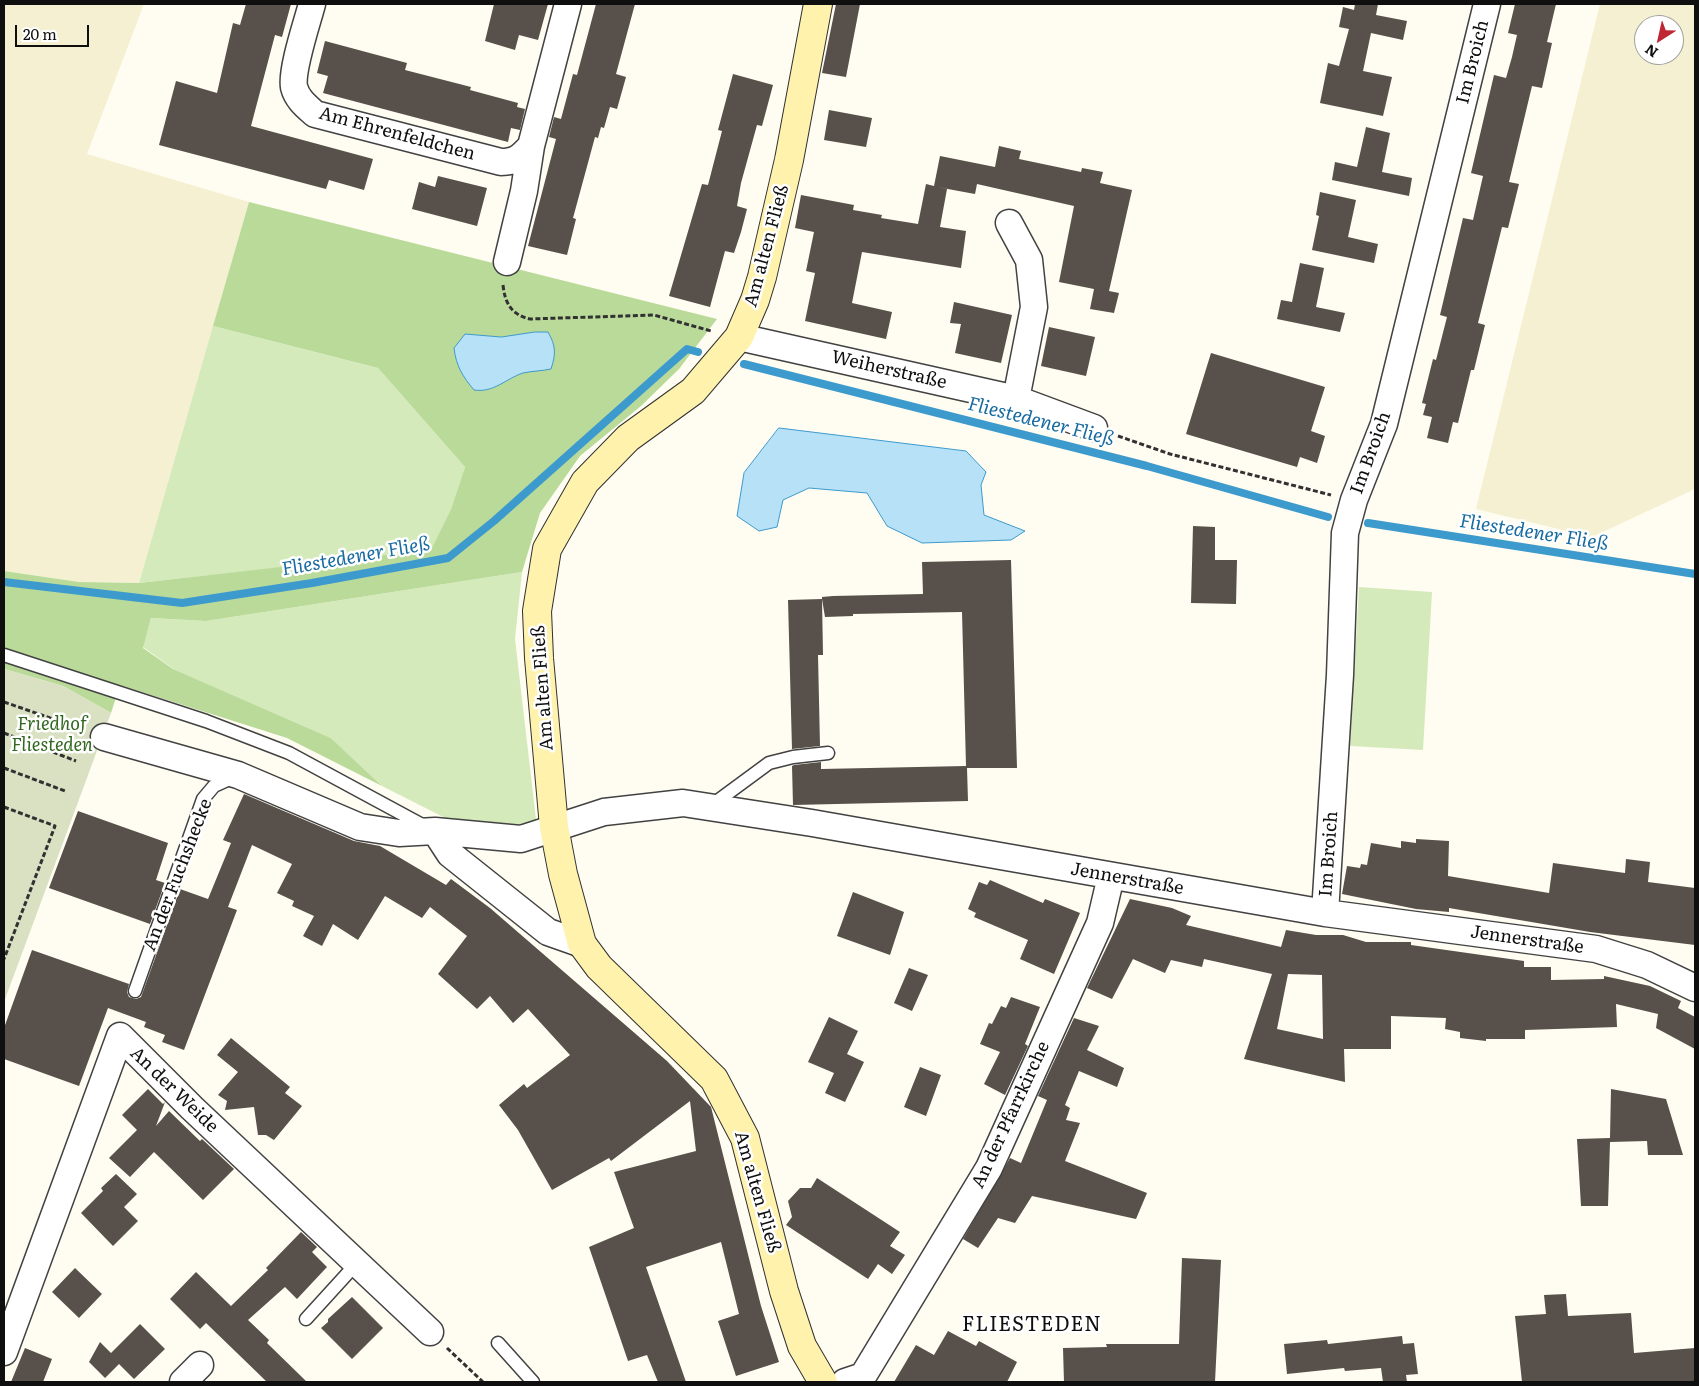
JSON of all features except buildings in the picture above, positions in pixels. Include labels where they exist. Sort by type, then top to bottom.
[{"type":"main road","name":"Am alten Fließ","points":[[818,4],[788,160],[762,277],[756,300],[739,337],[693,391],[628,438],[585,482],[547,549],[537,611],[539,658],[554,827],[563,874],[582,944],[599,967],[714,1079],[745,1138],[784,1291],[802,1346],[823,1382]]},
{"type":"street","name":"Am Ehrenfeldchen","points":[[312,4],[295,69],[294,86],[301,102],[315,114],[501,162],[512,162],[520,158],[531,146]]},
{"type":"street","points":[[507,262],[524,191],[531,146],[568,4]]},
{"type":"street","name":"Im Broich","points":[[1326,913],[1340,676],[1345,533],[1354,500],[1384,424],[1487,4]]},
{"type":"street","points":[[1009,223],[1029,260],[1034,307],[1016,399]]},
{"type":"street","name":"Weiherstraße","points":[[739,337],[1016,399],[1094,428]]},
{"type":"street","points":[[104,737],[238,775],[360,827],[399,833],[435,832],[521,838],[554,827]]},
{"type":"street","name":"Jennerstraße","points":[[554,827],[604,812],[683,803],[1326,913],[1596,949],[1647,965],[1695,988]]},
{"type":"street","points":[[435,832],[450,854],[548,932],[582,944]]},
{"type":"street","name":"An der Pfarrkirche","points":[[845,1382],[863,1376],[989,1168],[1100,923],[1110,876]]},
{"type":"street","name":"An der Weide","points":[[4,1352],[120,1036],[192,1108],[430,1332]]},
{"type":"lane","points":[[4,655],[206,721],[289,753],[435,832]]},
{"type":"lane","points":[[710,807],[769,763],[793,757],[828,754]]},
{"type":"lane","name":"An der Fuchshecke","points":[[135,991],[203,799],[214,786],[238,775]]},
{"type":"lane","points":[[306,1319],[357,1263]]},
{"type":"lane","points":[[498,1343],[533,1382]]},
{"type":"path","points":[[507,262],[503,286],[505,298],[510,309],[519,316],[530,319],[654,316],[739,337]]},
{"type":"path","points":[[1094,428],[1170,454],[1354,500]]},
{"type":"path","points":[[4,702],[104,737]]},
{"type":"path","points":[[4,733],[76,761]]},
{"type":"path","points":[[4,768],[65,791]]},
{"type":"path","points":[[4,807],[55,826],[4,959]]},
{"type":"path","points":[[430,1332],[483,1382]]},
{"type":"shaded area","points":[[4,4],[144,4],[87,154],[249,202],[139,583],[79,582],[4,571]]},
{"type":"shaded area","points":[[1600,4],[1695,4],[1695,489],[1592,537],[1476,509]]},
{"type":"green space","points":[[249,202],[717,319],[679,369],[641,406],[580,456],[540,513],[522,572],[206,621],[151,618],[143,648],[173,669],[331,738],[382,786],[287,738],[120,685],[111,713],[63,686],[4,669],[4,571],[79,582],[139,583],[431,550],[451,509],[465,467],[378,368],[213,326]]},
{"type":"green space","points":[[213,326],[378,368],[465,467],[451,509],[431,551],[139,583]]},
{"type":"green space","points":[[522,572],[515,639],[537,828],[459,825],[382,786],[331,738],[175,670],[143,647],[151,618],[206,621]]},
{"type":"green space","points":[[1359,587],[1432,592],[1423,750],[1350,746]]},
{"type":"green space","name":"Friedhof Fliesteden","points":[[4,669],[63,686],[111,713],[4,1002]]},
{"type":"water","points":[[548,332],[551,337],[554,346],[554,359],[551,369],[523,373],[494,388],[474,390],[461,371],[456,360],[454,348],[465,334],[501,337]]},
{"type":"water","points":[[779,428],[966,451],[986,472],[981,485],[984,515],[1025,531],[1011,540],[922,543],[887,526],[867,493],[809,488],[783,500],[777,527],[759,531],[737,516],[744,473]]},
{"type":"waterway","name":"Fliestedener Fließ","points":[[4,582],[182,603],[312,583],[448,558],[494,521],[687,349],[698,352]]},
{"type":"waterway","name":"Fliestedener Fließ","points":[[744,364],[1147,466],[1328,517]]},
{"type":"waterway","name":"Fliestedener Fließ","points":[[1368,523],[1695,574]]},
{"type":"district","name":"FLIESTEDEN","points":[[1032,1325]]}]
